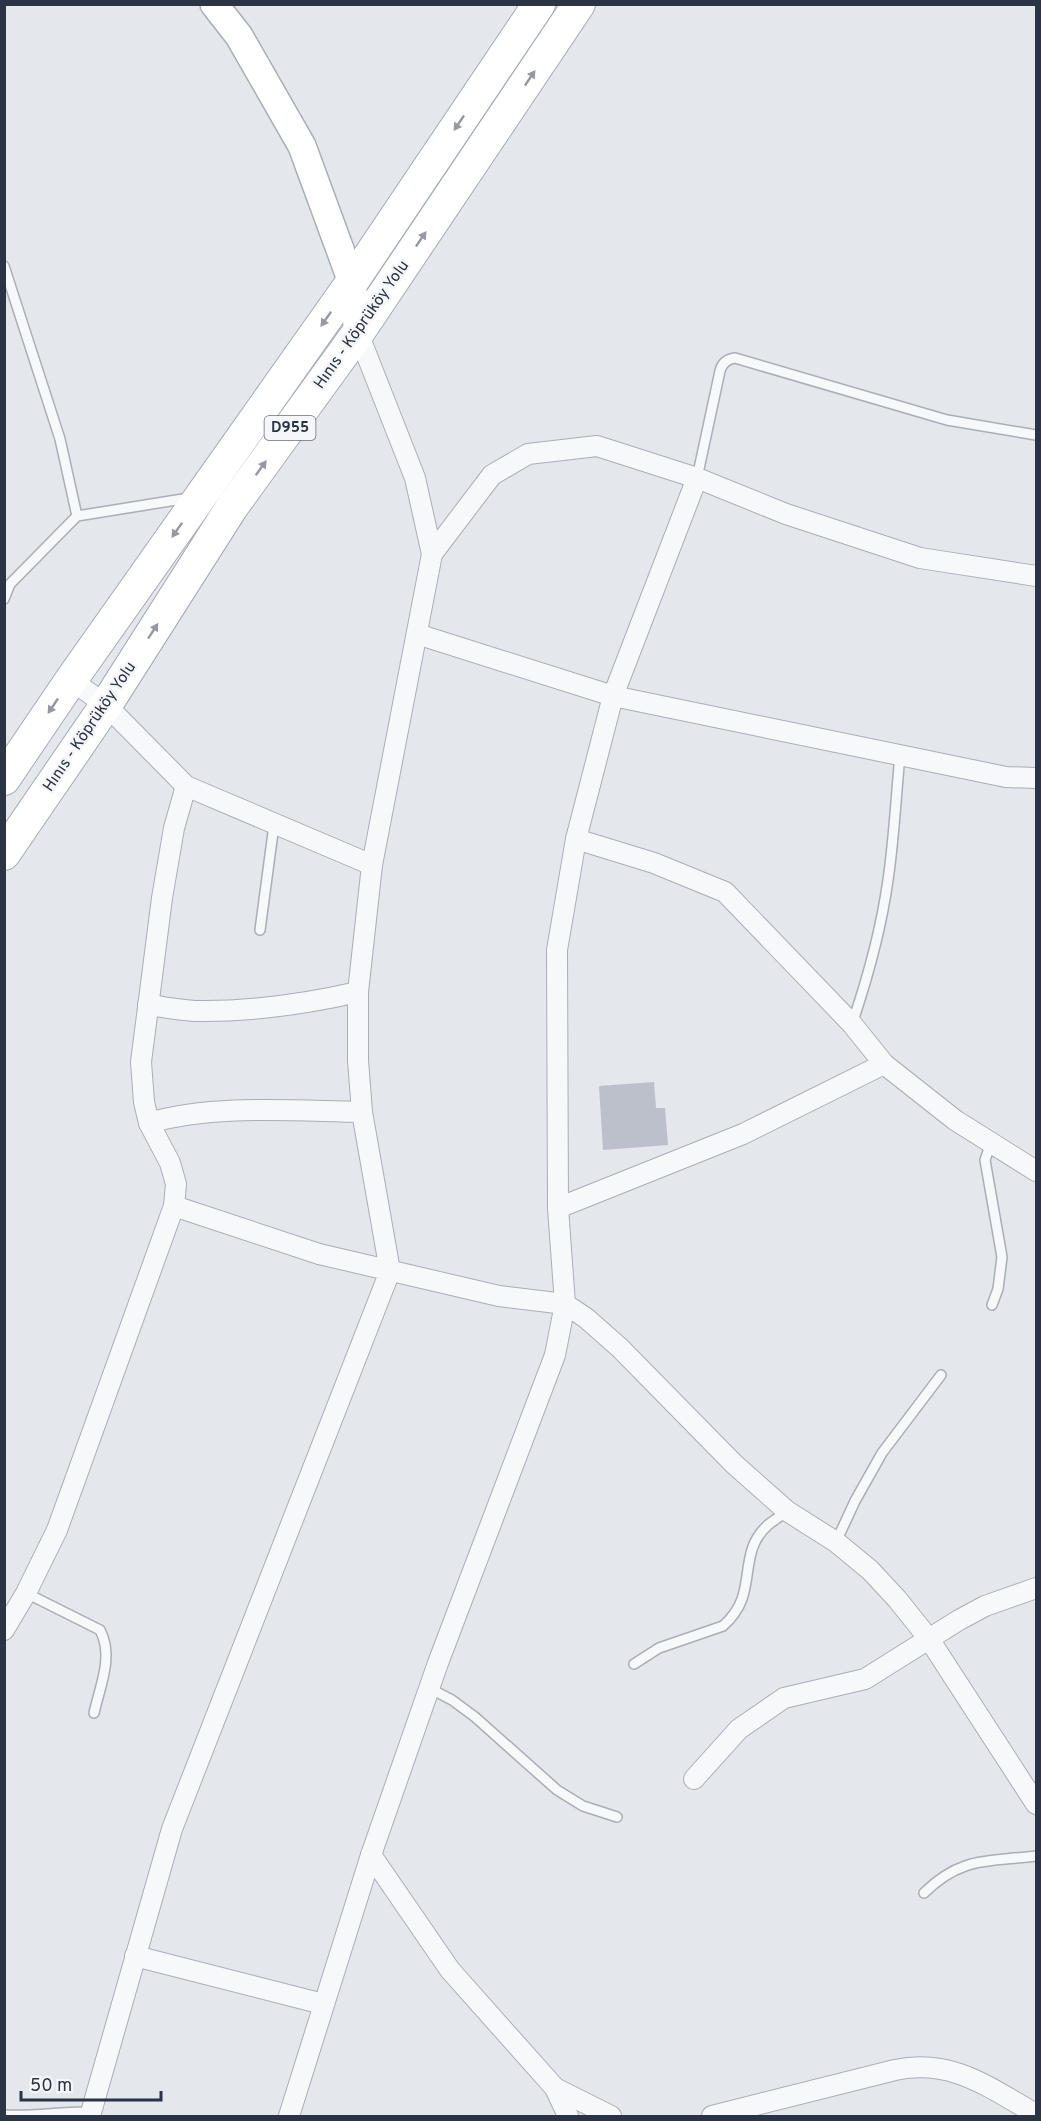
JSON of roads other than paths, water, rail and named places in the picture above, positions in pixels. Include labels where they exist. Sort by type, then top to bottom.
[{"type":"main road","name":"Hınıs - Köprüköy Yolu","points":[[4,854],[106,705],[217,502],[352,282],[539,4]]},
{"type":"main road","name":"Hınıs - Köprüköy Yolu","points":[[4,778],[71,680],[358,333],[579,4]]},
{"type":"street","points":[[91,2114],[172,1828],[390,1271],[362,1112],[358,1060],[358,992],[372,864],[432,554],[415,478],[358,333],[352,282],[302,146],[239,36],[214,4]]},
{"type":"street","points":[[432,554],[492,475],[528,454],[597,446],[697,478],[786,514],[920,558],[1036,576]]},
{"type":"street","points":[[289,2116],[371,1855],[429,1688],[555,1355],[565,1304],[558,1208],[557,950],[576,839],[613,696],[697,478]]},
{"type":"street","points":[[417,634],[613,696],[1006,777],[1036,778]]},
{"type":"street","points":[[71,680],[106,705],[186,786],[274,825],[372,864]]},
{"type":"street","points":[[4,1630],[26,1593],[57,1530],[174,1206],[176,1184],[170,1163],[149,1123],[144,1102],[141,1062],[162,898],[174,828],[186,786]]},
{"type":"street","points":[[576,839],[654,863],[725,892],[852,1024],[884,1064],[956,1120],[1036,1171]]},
{"type":"street","points":[[148,1005],[194,1011],[246,1009],[307,1002],[358,992]]},
{"type":"street","points":[[558,1208],[743,1134],[884,1064]]},
{"type":"street","points":[[149,1123],[169,1117],[204,1112],[286,1110],[362,1112]]},
{"type":"street","points":[[174,1206],[319,1254],[500,1296],[565,1304],[586,1318],[620,1348],[734,1464],[787,1511],[836,1542],[870,1570],[897,1599],[929,1639],[1036,1804]]},
{"type":"street","points":[[694,1779],[739,1729],[784,1698],[865,1679],[985,1606],[1036,1588]]},
{"type":"street","points":[[371,1855],[450,1970],[555,2088],[568,2116]]},
{"type":"street","points":[[135,1956],[323,2004]]},
{"type":"street","points":[[712,2116],[911,2067],[930,2067],[961,2073],[981,2081],[1036,2114]]},
{"type":"street","points":[[555,2088],[611,2116]]},
{"type":"lane","points":[[4,266],[60,439],[77,516]]},
{"type":"lane","points":[[697,478],[722,365],[735,358],[947,420],[1036,435]]},
{"type":"lane","points":[[4,599],[10,584],[77,516],[217,502]]},
{"type":"lane","points":[[852,1024],[868,977],[879,932],[888,879],[900,755]]},
{"type":"lane","points":[[260,930],[274,825]]},
{"type":"lane","points":[[991,1142],[985,1160],[1002,1257],[998,1289],[992,1305]]},
{"type":"lane","points":[[836,1542],[855,1501],[882,1454],[941,1375]]},
{"type":"lane","points":[[634,1664],[658,1648],[723,1626],[731,1619],[741,1602],[753,1547],[767,1525],[787,1511]]},
{"type":"lane","points":[[26,1593],[100,1630],[105,1641],[107,1658],[94,1713]]},
{"type":"lane","points":[[429,1688],[452,1700],[475,1717],[557,1790],[583,1806],[617,1817]]},
{"type":"lane","points":[[924,1893],[938,1879],[970,1863],[1036,1856]]},
{"type":"lane","points":[[4,2115],[32,2115],[66,2111],[91,2114]]}]
